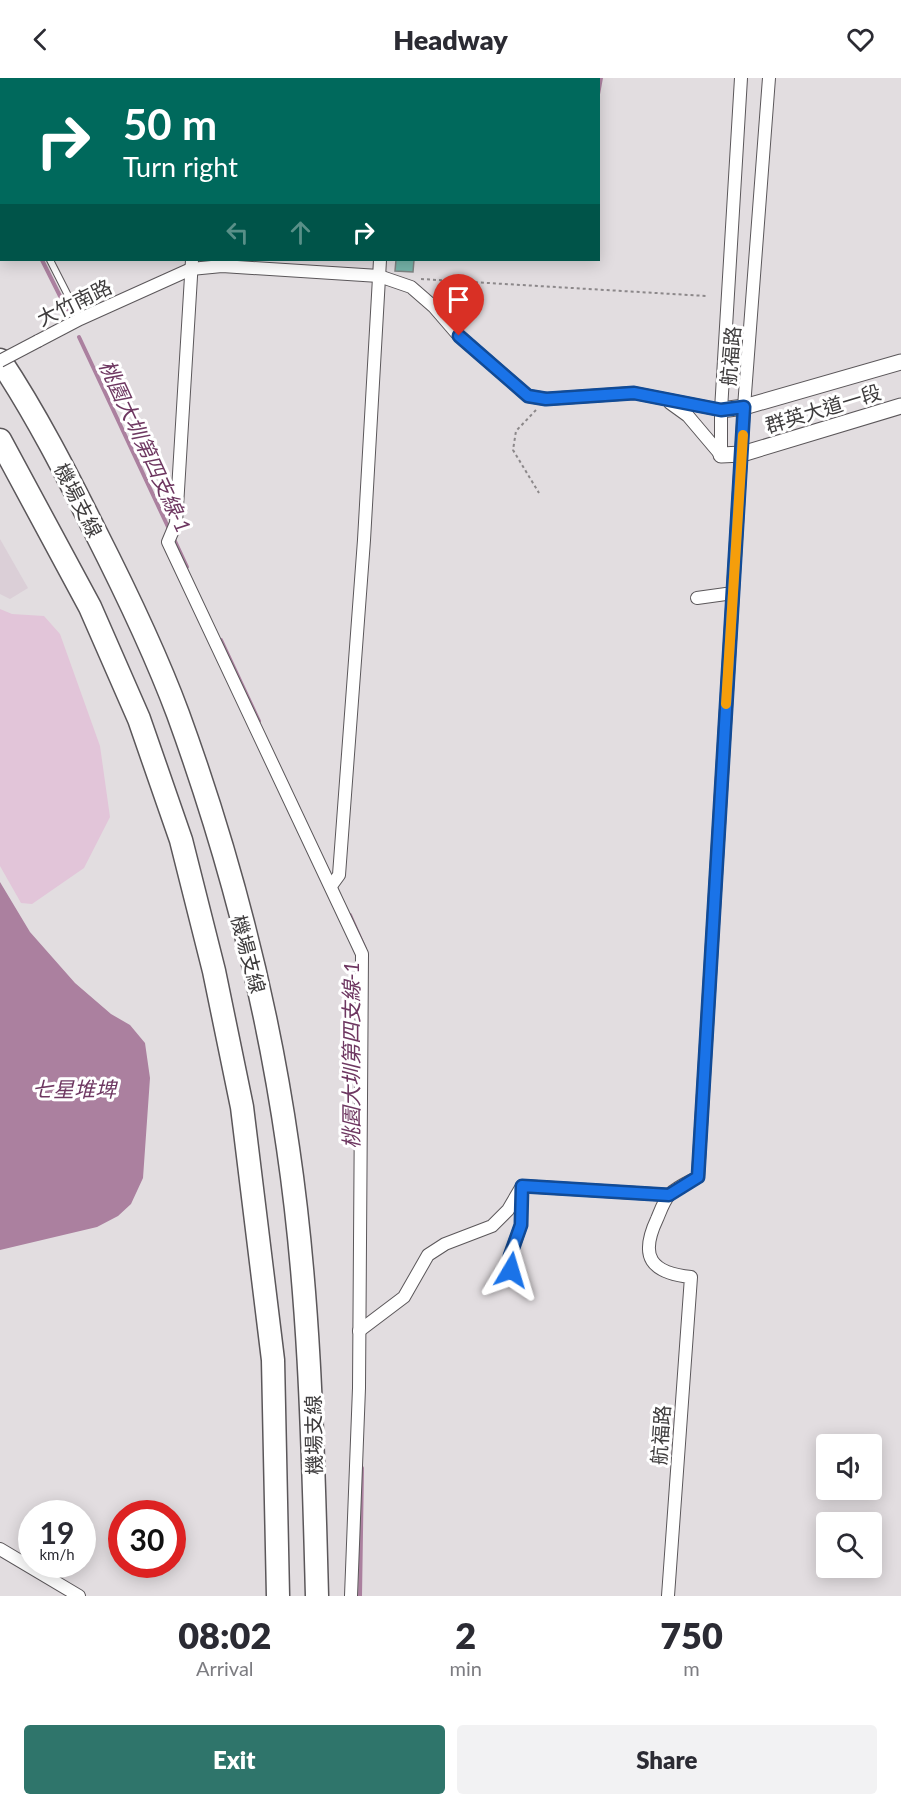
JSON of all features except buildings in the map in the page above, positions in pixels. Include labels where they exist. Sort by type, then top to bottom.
[{"type":"highway","name":"機場支線","points":[[0,361],[66,472],[122,585],[178,712],[220,843],[261,998],[289,1150],[312,1384],[317,1596]]},
{"type":"highway","name":"機場支線","points":[[0,440],[90,607],[139,719],[182,840],[214,971],[242,1107],[273,1360],[278,1596]]},
{"type":"street","name":"航福路","points":[[721,455],[721,410],[741,78]]},
{"type":"street","name":"航福路","points":[[668,1596],[691,1277],[671,1275],[656,1268],[649,1255],[648,1238],[669,1195],[698,1177],[744,407],[769,78]]},
{"type":"street","points":[[331,886],[339,875],[364,540],[380,261]]},
{"type":"street","points":[[192,264],[176,523],[168,542],[362,954],[359,1331],[351,1596]]},
{"type":"street","name":"大竹南路","points":[[0,361],[192,264],[379,276],[411,287],[434,307],[459,336],[528,396],[546,399]]},
{"type":"street","name":"群英大道一段","points":[[721,410],[744,407],[901,362]]},
{"type":"street","points":[[546,399],[634,393],[721,410]]},
{"type":"street","points":[[667,401],[688,416],[721,455]]},
{"type":"street","name":"群英大道一段","points":[[721,455],[742,454],[901,406]]},
{"type":"street","points":[[697,598],[733,593]]},
{"type":"street","points":[[359,1331],[404,1297],[428,1255],[444,1244],[492,1226],[508,1209],[522,1186]]},
{"type":"street","points":[[522,1186],[669,1195]]},
{"type":"street","points":[[511,1270],[510,1256],[521,1225],[522,1186]]},
{"type":"street","points":[[0,1549],[79,1596]]},
{"type":"lane","points":[[51,261],[80,319]]},
{"type":"path","points":[[414,278],[706,296]]},
{"type":"path","points":[[539,493],[513,450],[516,431],[546,399]]},
{"type":"shaded area","points":[[0,539],[28,588],[10,599],[0,594]]},
{"type":"shaded area","points":[[0,609],[12,614],[44,616],[60,634],[100,746],[110,817],[84,868],[32,904],[21,903],[0,866]]},
{"type":"water","points":[[600,78],[603,78],[600,94]]},
{"type":"water","name":"七星堆埤","points":[[0,882],[30,932],[75,983],[111,1014],[130,1025],[145,1043],[150,1078],[143,1178],[131,1204],[118,1216],[97,1227],[0,1250]]},
{"type":"waterway","name":"桃園大圳第四支線-1","points":[[42,261],[67,310]]},
{"type":"waterway","name":"桃園大圳第四支線-1","points":[[79,337],[169,529]]},
{"type":"waterway","name":"桃園大圳第四支線-1","points":[[174,539],[187,567]]},
{"type":"waterway","name":"桃園大圳第四支線-1","points":[[221,640],[259,721]]},
{"type":"waterway","name":"桃園大圳第四支線-1","points":[[350,915],[365,949]]},
{"type":"waterway","name":"桃園大圳第四支線-1","points":[[360,1596],[362,1468]]},
{"type":"slow traffic","points":[[726,704],[743,435]]},
{"type":"route","points":[[459,336],[528,396],[546,399],[634,393],[721,410],[744,407],[698,1177],[669,1195],[522,1186],[521,1225],[510,1256],[511,1270]]}]
